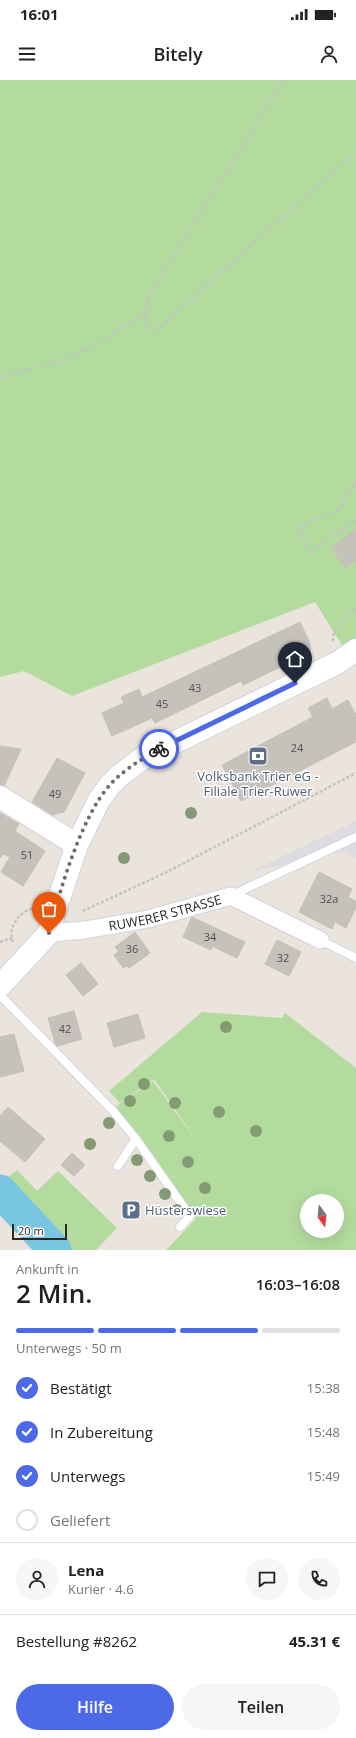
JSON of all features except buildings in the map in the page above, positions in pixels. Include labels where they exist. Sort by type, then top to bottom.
[{"type":"main road","points":[[0,986],[49,933],[54,913],[77,845],[99,800],[110,785],[143,758],[337,663],[356,650]]},
{"type":"main road","points":[[0,797],[77,845]]},
{"type":"street","name":"RUWERER STRASSE","points":[[49,933],[85,930],[148,919],[231,896],[320,940]]},
{"type":"lane","points":[[231,896],[356,837]]},
{"type":"lane","points":[[320,940],[356,958]]},
{"type":"lane","points":[[0,995],[114,1111],[136,1139],[190,1216],[180,1227]]},
{"type":"lane","points":[[118,1166],[136,1139]]},
{"type":"path","points":[[284,80],[162,274],[148,301],[144,314],[146,325],[151,332],[158,329],[356,153]]},
{"type":"path","points":[[0,377],[63,360],[91,348],[144,314]]},
{"type":"path","points":[[356,481],[340,510],[297,528],[310,551],[356,520]]},
{"type":"path","points":[[337,663],[332,645],[334,631],[356,608]]},
{"type":"path","points":[[86,910],[167,872],[356,772]]},
{"type":"path","points":[[0,942],[12,938]]},
{"type":"shaded area","points":[[356,821],[356,858],[344,851],[250,872]]},
{"type":"green space","points":[[0,80],[356,80],[356,646],[347,653],[315,602],[72,696],[24,671],[0,677]]},
{"type":"green space","points":[[202,1012],[282,1018],[285,1013],[356,1068],[356,1250],[166,1250],[196,1219],[168,1180],[202,1161],[167,1180],[114,1108],[153,1081],[202,1148],[154,1079],[120,1103],[109,1091]]},
{"type":"green space","points":[[17,1170],[37,1191],[58,1171],[117,1228],[96,1250],[42,1250],[0,1206],[0,1184]]},
{"type":"waterway","points":[[0,1191],[55,1250]]},
{"type":"way so far","points":[[49,933],[54,913],[77,845],[99,800],[119,776],[143,758],[159,749]]},
{"type":"place","name":"Volksbank Trier eG - Filiale Trier-Ruwer","points":[[258,756]]},
{"type":"place","name":"Hüsterswiese","points":[[131,1210]]},
{"type":"route","points":[[159,749],[295,683]]}]
